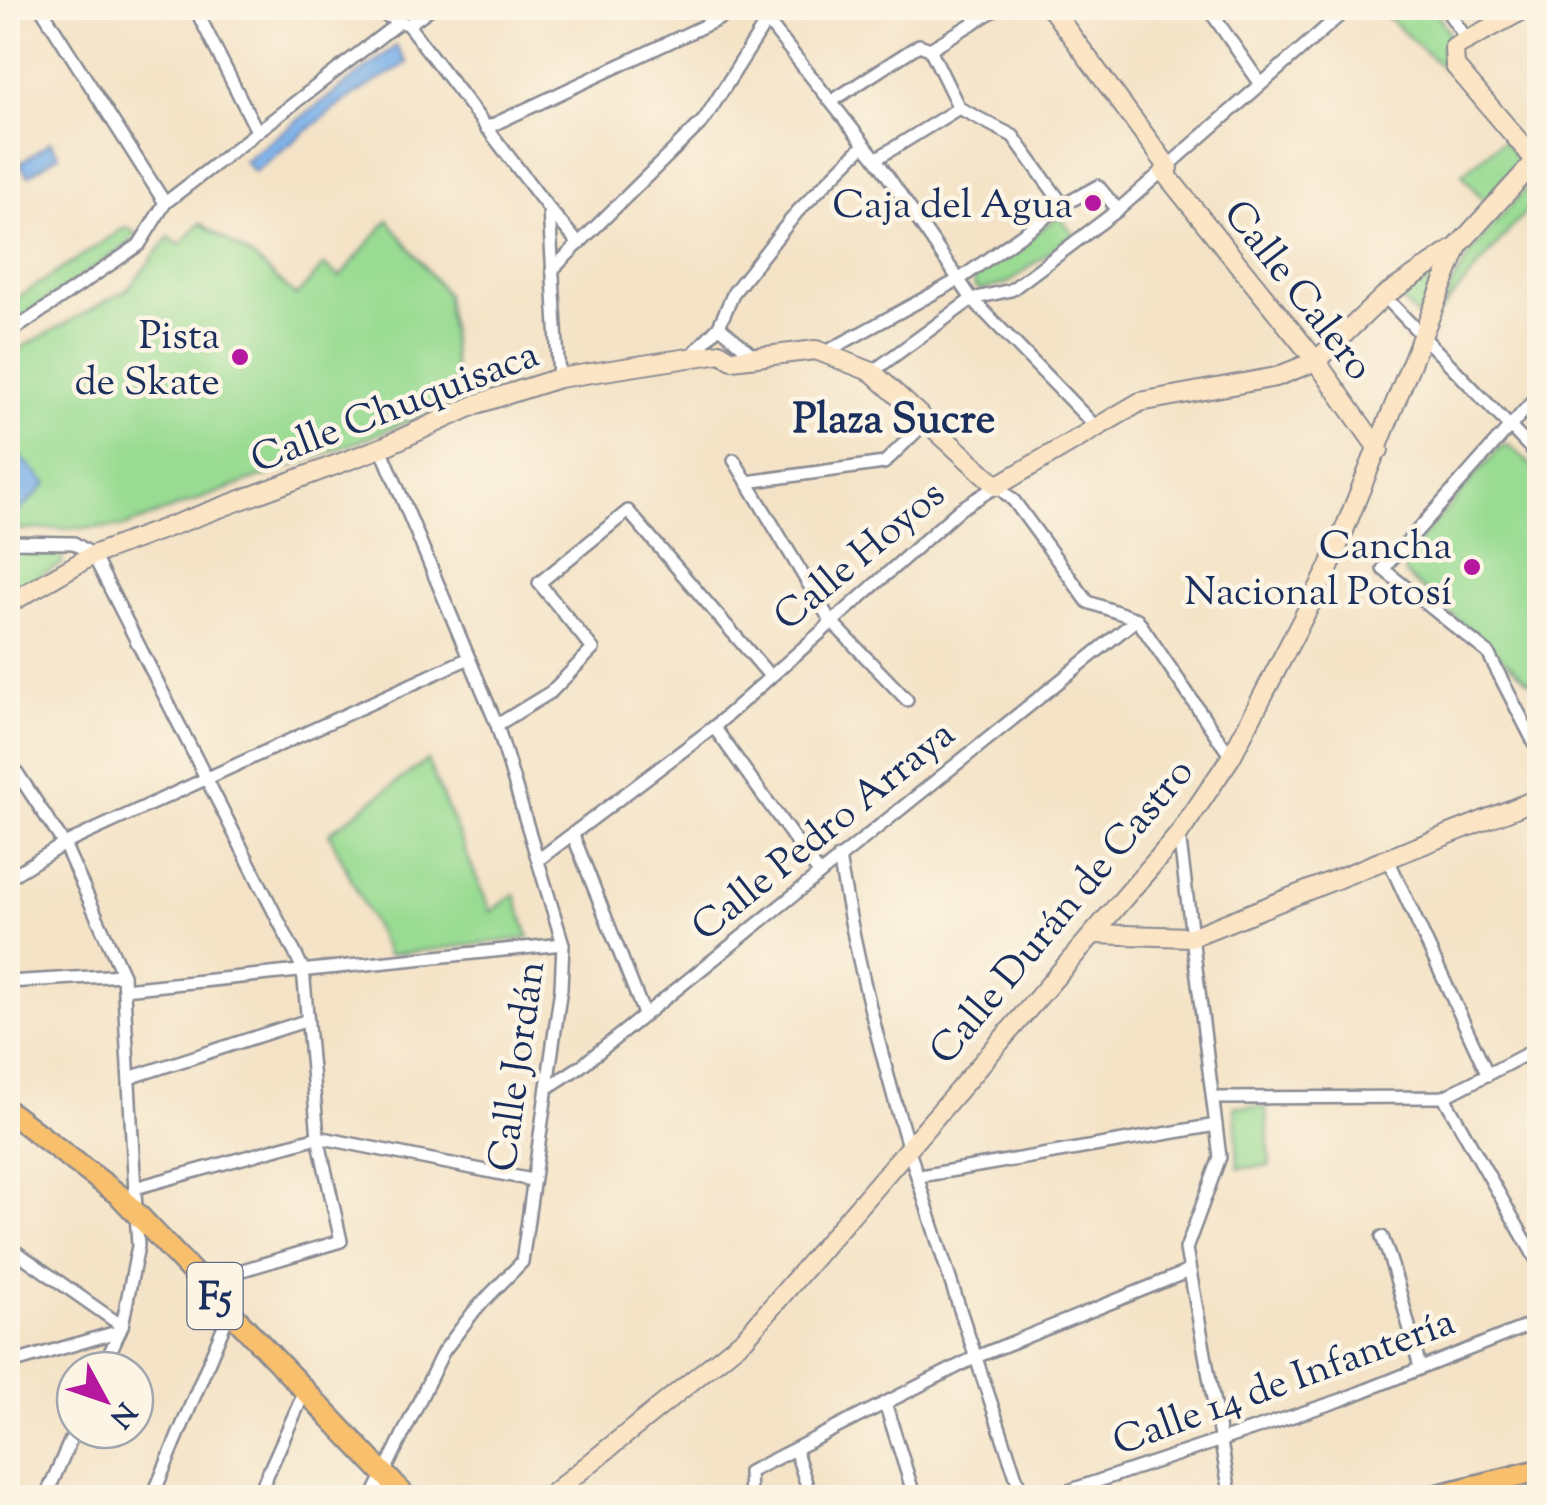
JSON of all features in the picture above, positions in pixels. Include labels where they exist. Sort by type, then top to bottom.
[{"type":"highway","name":"F5","points":[[8,1111],[140,1215],[407,1498]]},
{"type":"highway","points":[[1426,1498],[1540,1470]]},
{"type":"main road","name":"Calle Calero","points":[[1052,8],[1166,170],[1316,361],[1378,450]]},
{"type":"main road","points":[[1527,8],[1454,47],[1456,66],[1538,161]]},
{"type":"main road","name":"Calle Hoyos","points":[[998,486],[1140,402],[1276,377],[1316,361],[1384,296],[1457,247],[1538,161]]},
{"type":"main road","name":"Calle Durán de Castro","points":[[547,1498],[746,1338],[1179,834],[1231,757],[1329,568],[1457,247]]},
{"type":"main road","name":"Calle Chuquisaca","points":[[8,602],[93,555],[381,448],[477,404],[559,378],[721,353],[732,360],[816,350],[872,372]]},
{"type":"main road","points":[[872,372],[998,486]]},
{"type":"main road","points":[[1093,934],[1192,937],[1540,798]]},
{"type":"street","points":[[41,8],[164,203]]},
{"type":"street","points":[[195,8],[256,129]]},
{"type":"street","points":[[368,8],[403,24],[579,244]]},
{"type":"street","points":[[8,334],[139,245],[164,203],[256,129],[431,8]]},
{"type":"street","points":[[486,128],[742,8]]},
{"type":"street","points":[[758,8],[876,159],[972,299],[1096,426]]},
{"type":"street","points":[[832,102],[920,45],[930,48],[998,8]]},
{"type":"street","points":[[1208,8],[1260,83]]},
{"type":"street","points":[[872,372],[972,299],[1011,290],[1118,210],[1348,8]]},
{"type":"street","points":[[1445,8],[1466,38]]},
{"type":"street","points":[[552,270],[704,120],[768,19]]},
{"type":"street","points":[[930,48],[959,108],[1013,136],[1063,205],[1098,186],[1118,210]]},
{"type":"street","points":[[876,159],[959,108]]},
{"type":"street","points":[[689,358],[720,326],[734,292],[797,212],[863,146]]},
{"type":"street","name":"Calle Chuquisaca","points":[[824,353],[960,280],[1063,205]]},
{"type":"street","points":[[549,209],[559,378]]},
{"type":"street","points":[[1384,296],[1506,428],[1540,458]]},
{"type":"street","points":[[720,326],[755,357]]},
{"type":"street","points":[[1540,393],[1382,569],[1488,653],[1540,754]]},
{"type":"street","points":[[747,482],[884,463],[926,422]]},
{"type":"street","name":"Calle Jordán","points":[[372,1498],[443,1352],[475,1310],[522,1262],[563,944],[497,726],[381,448]]},
{"type":"street","points":[[734,460],[830,620],[907,700]]},
{"type":"street","points":[[998,486],[1014,501],[1088,602],[1136,619],[1231,757]]},
{"type":"street","name":"Calle Hoyos","points":[[538,860],[714,727],[830,620],[960,509],[998,486]]},
{"type":"street","points":[[497,726],[551,692],[593,649],[539,584],[628,511],[770,676]]},
{"type":"street","points":[[8,542],[74,544],[93,555],[205,778],[267,890],[303,969],[318,1136],[341,1241],[202,1282]]},
{"type":"street","name":"Calle Pedro Arraya","points":[[547,1088],[1136,619]]},
{"type":"street","points":[[8,878],[64,844],[469,658]]},
{"type":"street","points":[[714,727],[818,872]]},
{"type":"street","points":[[8,759],[64,844],[123,982],[134,1188],[140,1215],[121,1328],[111,1350]]},
{"type":"street","points":[[573,834],[644,1014]]},
{"type":"street","points":[[1179,834],[1220,1157],[1186,1248],[1231,1498]]},
{"type":"street","points":[[840,857],[857,965],[909,1144],[1023,1498]]},
{"type":"street","points":[[1388,858],[1488,1075]]},
{"type":"street","points":[[8,982],[123,982],[563,944]]},
{"type":"street","points":[[129,1078],[306,1021]]},
{"type":"street","points":[[1213,1098],[1444,1097],[1540,1047]]},
{"type":"street","points":[[1444,1097],[1540,1266]]},
{"type":"street","points":[[920,1176],[1216,1125]]},
{"type":"street","points":[[134,1188],[318,1136],[532,1180]]},
{"type":"street","points":[[1382,1237],[1399,1278],[1399,1294],[1420,1367]]},
{"type":"street","points":[[8,1246],[121,1328]]},
{"type":"street","points":[[750,1498],[749,1472],[976,1357],[1190,1271]]},
{"type":"street","points":[[152,1498],[230,1311]]},
{"type":"street","name":"Calle 14 de Infantería","points":[[1047,1498],[1220,1441],[1540,1321]]},
{"type":"street","points":[[8,1364],[121,1328]]},
{"type":"street","points":[[256,1498],[304,1393]]},
{"type":"street","points":[[885,1404],[915,1498]]},
{"type":"street","points":[[795,1449],[811,1498]]},
{"type":"street","points":[[45,1498],[66,1450]]},
{"type":"green space","points":[[1377,8],[1434,8],[1450,35],[1442,50],[1444,69]]},
{"type":"green space","points":[[1504,140],[1520,161],[1484,201],[1462,174]]},
{"type":"green space","points":[[1539,175],[1539,196],[1439,313],[1469,256]]},
{"type":"green space","name":"Plaza Sucre","points":[[1059,217],[1074,234],[1008,283],[982,290],[975,287],[973,276]]},
{"type":"green space","points":[[388,220],[446,294],[458,400],[368,438],[123,527],[8,530],[8,355],[128,289],[169,237],[180,245],[200,223],[254,258],[296,296],[324,265],[340,277]]},
{"type":"green space","points":[[126,227],[137,234],[126,246],[8,327],[8,304]]},
{"type":"green space","points":[[1438,277],[1418,317],[1398,297]]},
{"type":"green space","name":"Cancha Nacional Potosí","points":[[1509,445],[1539,472],[1539,690],[1405,574],[1403,560],[1501,446]]},
{"type":"green space","points":[[53,549],[62,553],[62,564],[13,589],[8,583],[8,550]]},
{"type":"green space","points":[[427,760],[491,912],[515,894],[529,938],[388,955],[329,833]]},
{"type":"green space","points":[[1235,1106],[1266,1107],[1270,1166],[1238,1168]]},
{"type":"water","points":[[396,46],[407,63],[346,100],[254,172],[244,161]]},
{"type":"water","points":[[50,142],[59,155],[28,176],[20,164]]},
{"type":"water","points":[[22,458],[47,484],[8,522],[8,472]]},
{"type":"place","name":"Caja del Agua","points":[[1093,203]]},
{"type":"place","name":"Pista de Skate","points":[[240,357]]},
{"type":"place","name":"Cancha Nacional Potosí","points":[[1472,567]]},
{"type":"district","name":"Plaza Sucre","points":[[894,417]]}]
